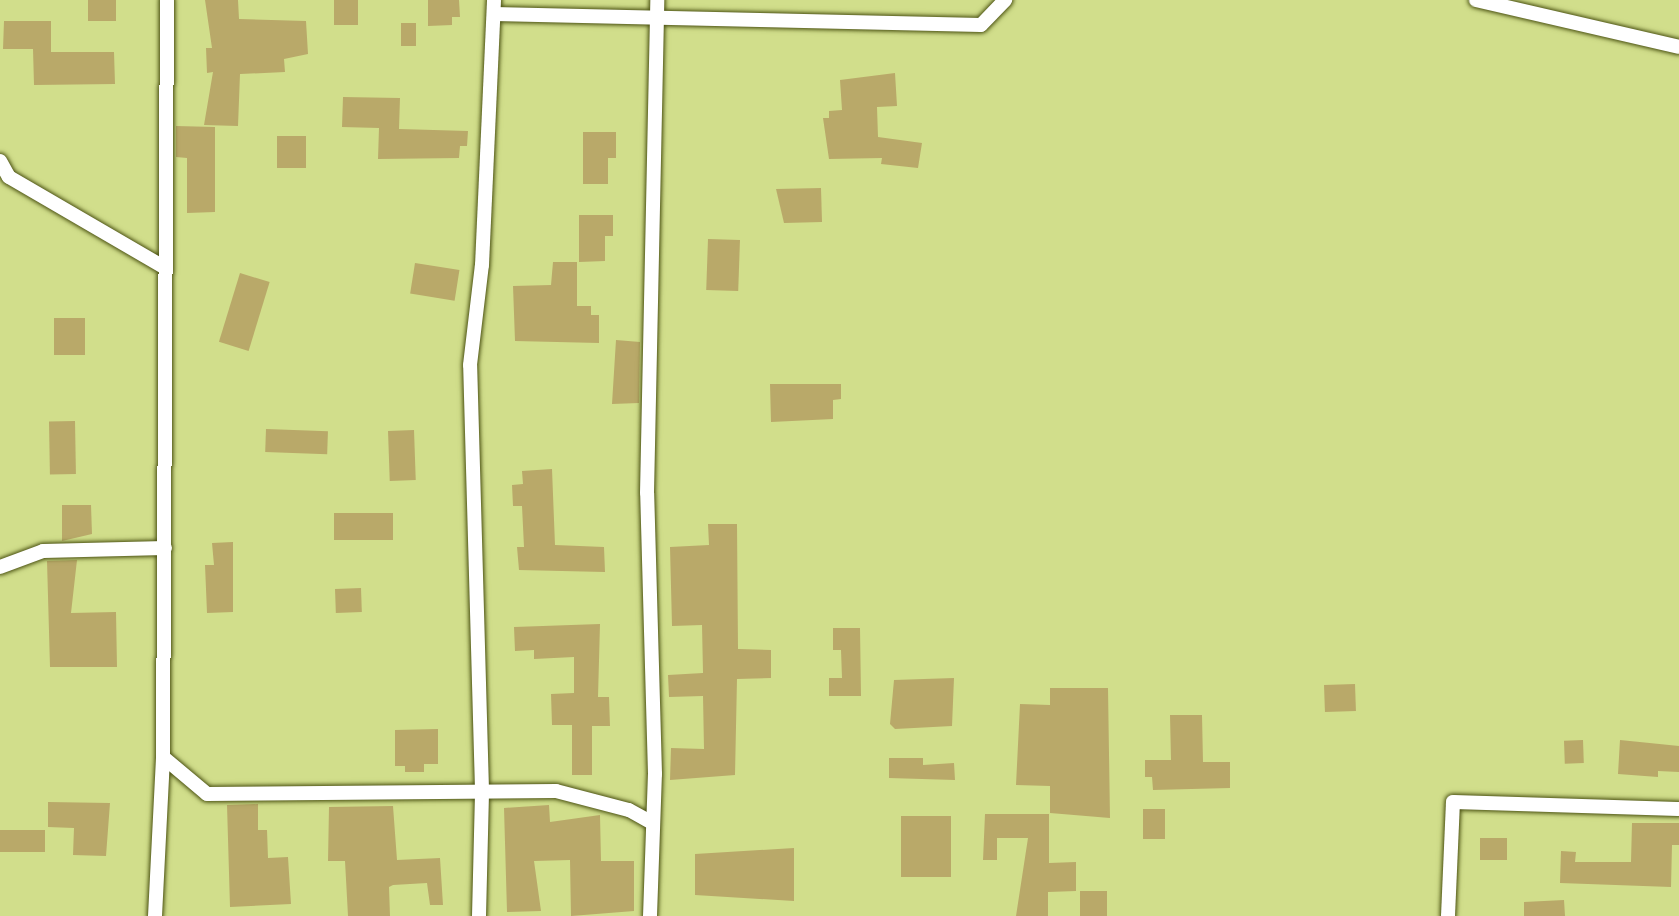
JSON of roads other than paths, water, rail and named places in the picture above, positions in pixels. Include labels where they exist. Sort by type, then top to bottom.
[{"type":"street","points":[[155,916],[163,757],[165,548],[162,266],[167,0]]},
{"type":"street","points":[[479,916],[482,790],[470,365],[482,265],[494,7],[657,8],[981,25],[1005,0]]},
{"type":"street","points":[[1476,0],[1679,47]]},
{"type":"street","points":[[650,916],[647,493],[657,8]]},
{"type":"street","points":[[0,161],[9,177],[162,266]]},
{"type":"street","points":[[0,567],[57,549],[165,548]]},
{"type":"street","points":[[163,757],[207,794],[556,791],[629,810],[651,822]]},
{"type":"street","points":[[1448,916],[1453,802],[1679,809]]}]
